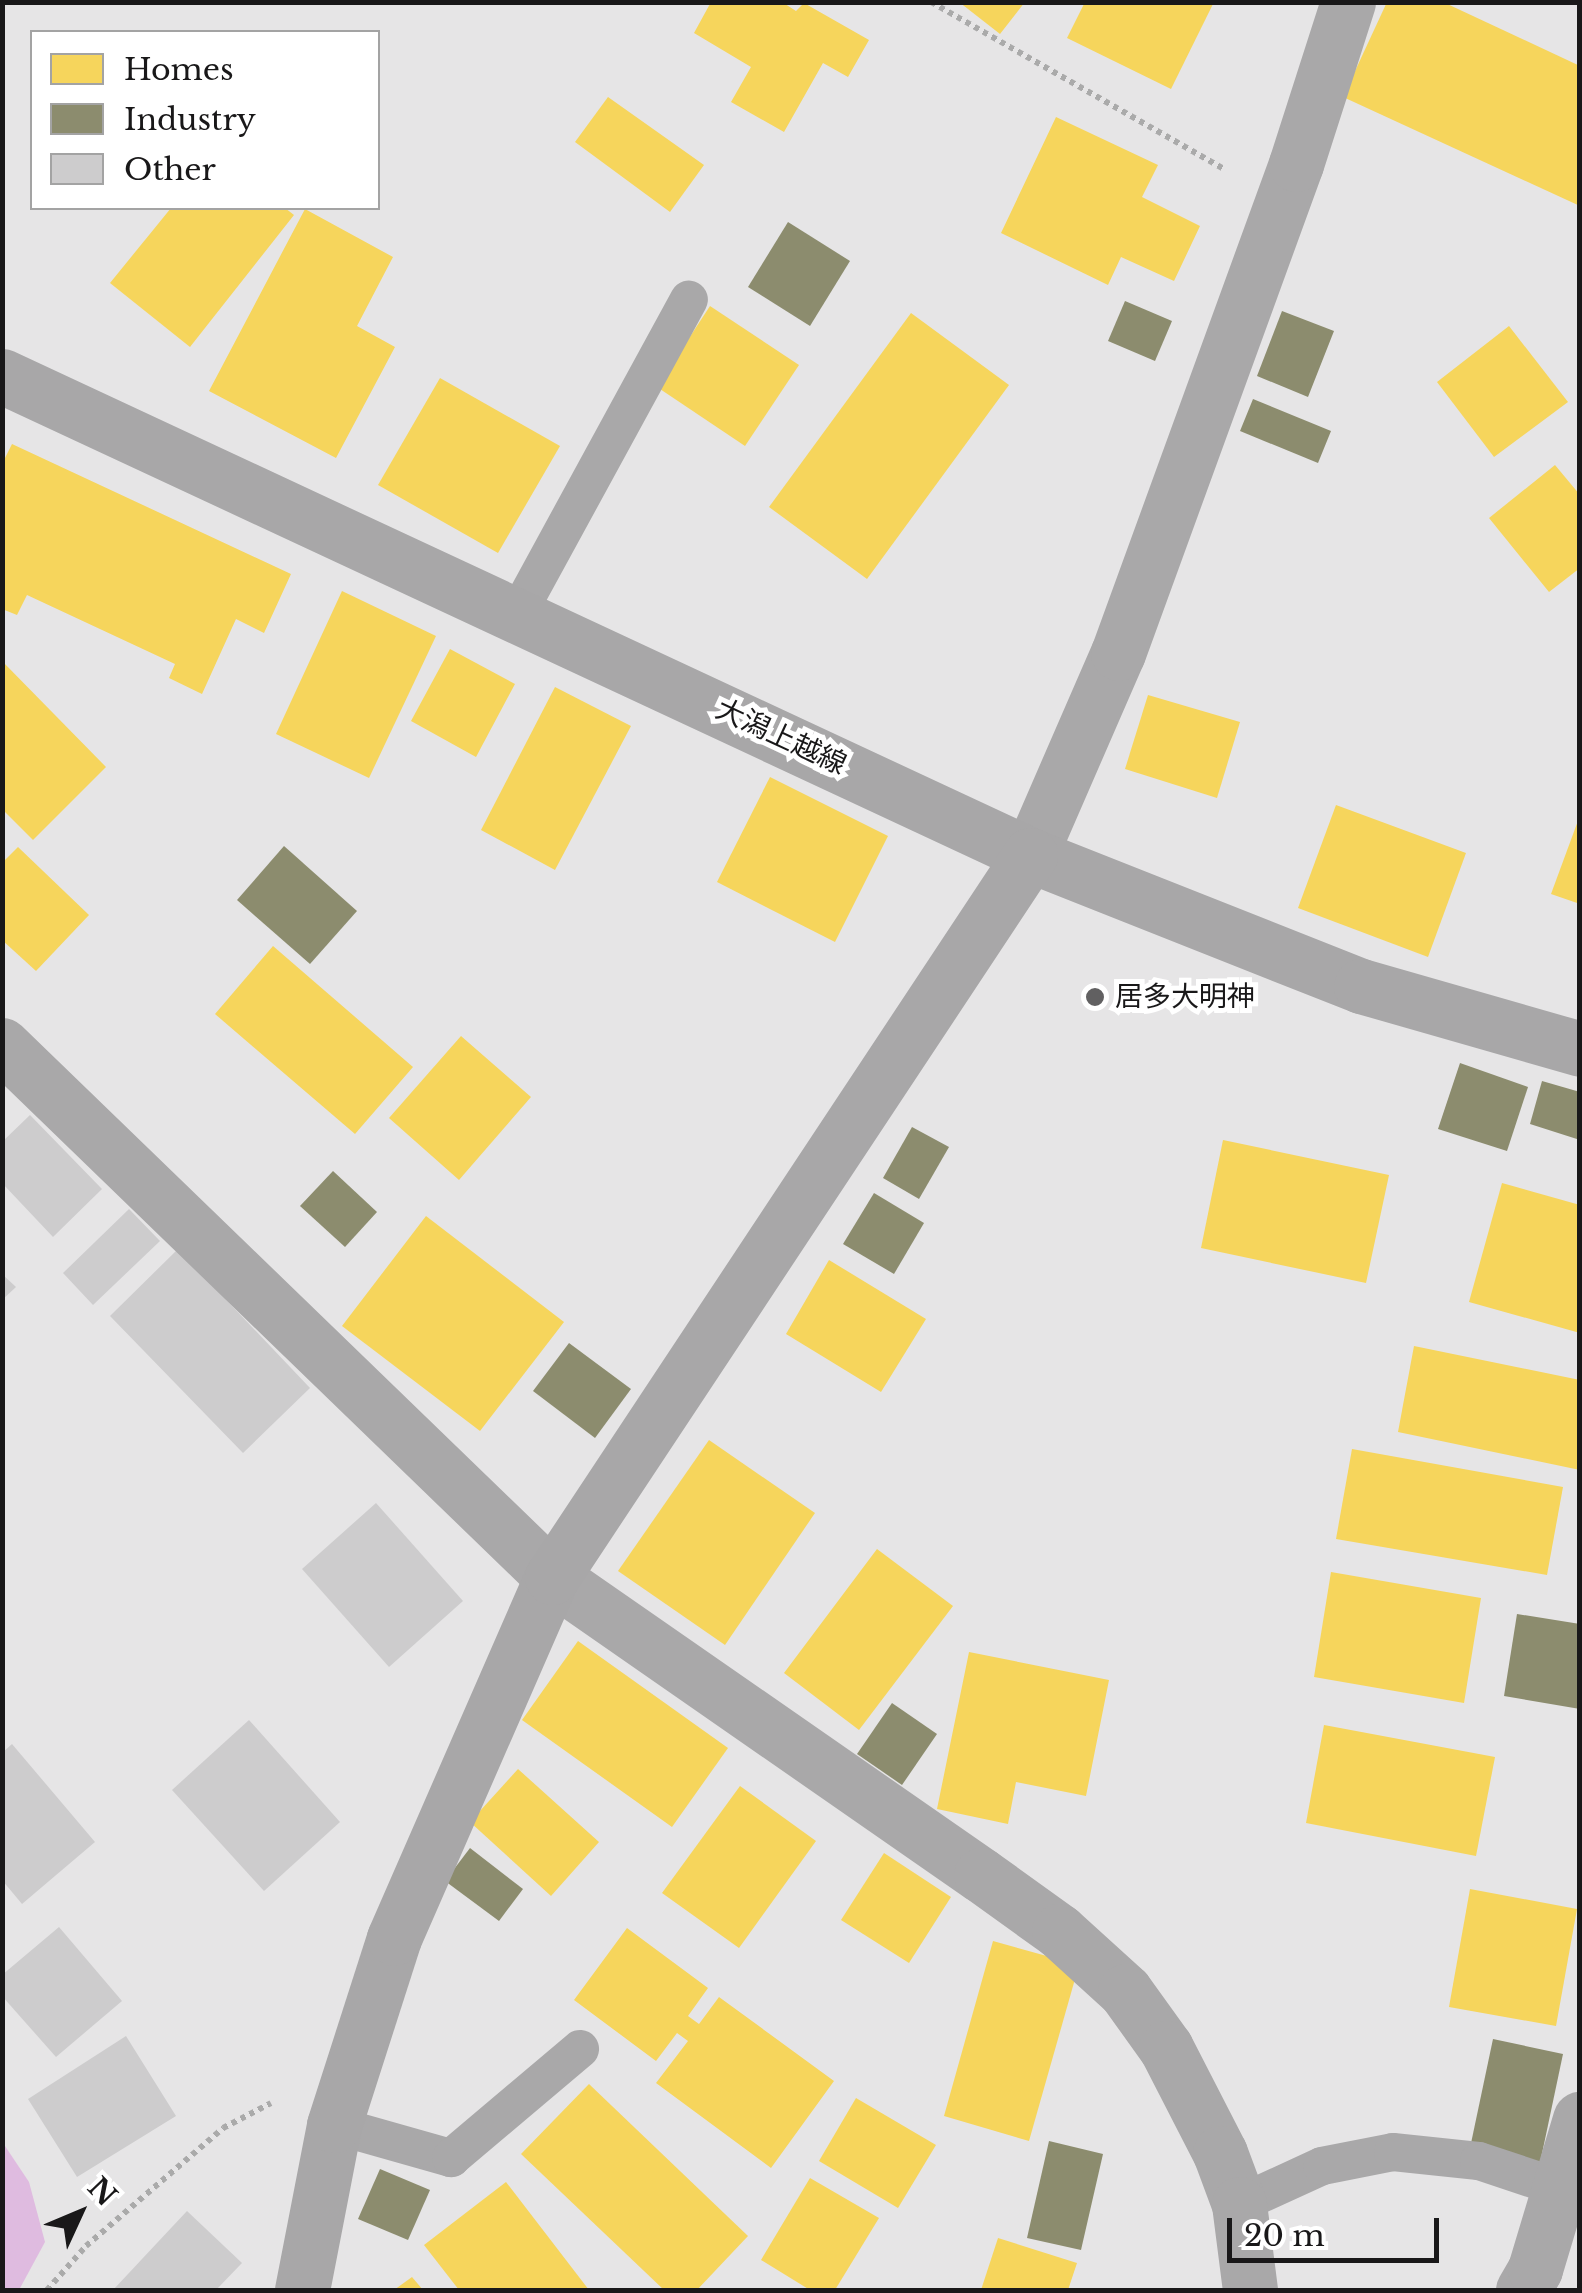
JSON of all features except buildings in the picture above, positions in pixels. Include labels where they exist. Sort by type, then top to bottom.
[{"type":"main road","name":"大潟上越線","points":[[2,376],[129,439],[518,613],[1030,855],[1361,986],[1580,1049]]},
{"type":"main road","points":[[302,2290],[334,2124],[394,1938],[552,1577],[1030,855]]},
{"type":"street","points":[[1030,855],[1118,654],[1348,2]]},
{"type":"street","points":[[2,1045],[552,1577],[982,1874],[1059,1932],[1125,1991],[1166,2048],[1197,2104],[1239,2204],[1250,2290]]},
{"type":"street","points":[[1523,2290],[1535,2268],[1580,2119]]},
{"type":"lane","points":[[518,613],[688,300]]},
{"type":"lane","points":[[334,2124],[451,2158],[580,2049]]},
{"type":"lane","points":[[1239,2204],[1322,2166],[1393,2152],[1465,2158],[1560,2188]]},
{"type":"path","points":[[931,2],[1280,201]]},
{"type":"path","points":[[48,2290],[86,2246],[223,2128],[356,2059]]},
{"type":"shaded area","points":[[3,2143],[29,2182],[45,2242],[19,2290],[3,2290]]},
{"type":"place","name":"居多大明神","points":[[1095,997]]}]
